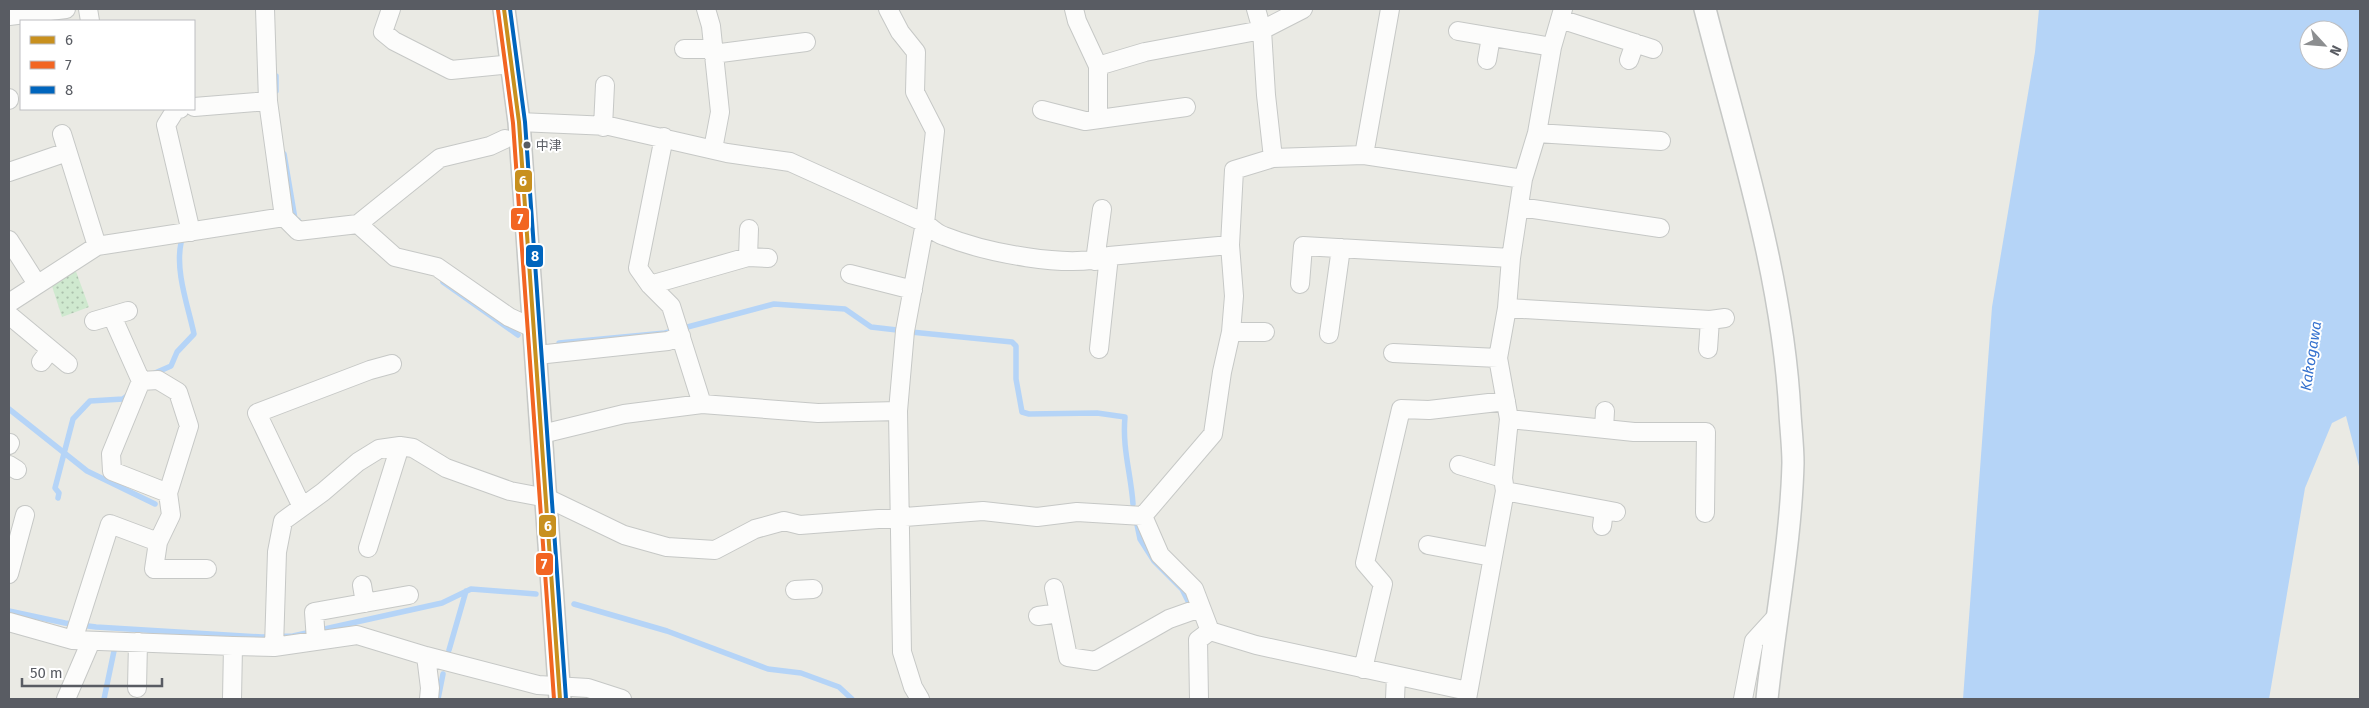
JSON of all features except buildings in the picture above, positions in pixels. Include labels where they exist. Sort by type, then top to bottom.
[{"type":"street","points":[[9,16],[66,9]]},
{"type":"street","points":[[265,9],[268,100],[284,217],[298,231],[358,224],[440,158],[490,146],[505,139]]},
{"type":"street","points":[[391,9],[383,32],[394,42],[452,70],[512,64]]},
{"type":"street","points":[[504,9],[519,122],[537,355],[559,692]]},
{"type":"street","points":[[706,9],[710,26],[720,112],[713,149]]},
{"type":"street","points":[[888,9],[900,32],[916,52],[915,92],[936,131],[925,224],[905,331],[898,411],[898,518],[902,652],[913,686],[920,699]]},
{"type":"street","points":[[1074,9],[1077,21],[1098,66],[1098,119]]},
{"type":"street","points":[[1256,9],[1262,30],[1266,96],[1273,158]]},
{"type":"street","points":[[1098,66],[1145,52],[1262,30],[1303,9]]},
{"type":"street","points":[[1364,155],[1390,9]]},
{"type":"street","points":[[1705,9],[1772,267],[1788,375],[1793,462],[1786,548],[1775,618],[1767,699]]},
{"type":"street","points":[[1143,516],[1160,554],[1194,589],[1210,631],[1256,645],[1396,676],[1467,695],[1504,485],[1509,420],[1498,358],[1507,308],[1511,258],[1523,179],[1537,133],[1552,47],[1561,14],[1653,49]]},
{"type":"street","points":[[1458,32],[1552,47]]},
{"type":"street","points":[[1487,60],[1491,37]]},
{"type":"street","points":[[684,49],[712,52],[806,42]]},
{"type":"street","points":[[1629,60],[1636,44]]},
{"type":"street","points":[[603,127],[605,85]]},
{"type":"street","points":[[195,108],[268,100]]},
{"type":"street","points":[[1042,110],[1085,121],[1186,107]]},
{"type":"street","points":[[175,110],[166,126],[190,232]]},
{"type":"street","points":[[519,122],[603,127],[790,162],[925,224],[942,236],[978,247],[1033,258],[1102,258],[1230,245]]},
{"type":"street","points":[[1537,133],[1661,141]]},
{"type":"street","points":[[62,134],[97,246]]},
{"type":"street","points":[[664,137],[638,268],[650,285],[671,306],[702,404]]},
{"type":"street","points":[[9,172],[67,152]]},
{"type":"street","points":[[1143,516],[1213,434],[1222,372],[1231,332],[1234,296],[1230,245],[1234,170],[1273,158],[1364,155],[1523,179]]},
{"type":"street","points":[[1520,207],[1660,228]]},
{"type":"street","points":[[1099,349],[1102,209]]},
{"type":"street","points":[[9,303],[97,246],[284,217]]},
{"type":"street","points":[[358,224],[395,256],[437,267],[509,318],[535,329]]},
{"type":"street","points":[[748,257],[749,229]]},
{"type":"street","points":[[9,240],[37,284]]},
{"type":"street","points":[[1300,284],[1303,246],[1511,258]]},
{"type":"street","points":[[1329,334],[1341,248]]},
{"type":"street","points":[[650,285],[748,257],[768,258]]},
{"type":"street","points":[[850,274],[913,290]]},
{"type":"street","points":[[1507,308],[1614,322],[1718,319],[1708,349]]},
{"type":"street","points":[[94,321],[120,313],[141,382],[111,454],[112,471],[168,493]]},
{"type":"street","points":[[9,315],[46,356],[68,364]]},
{"type":"street","points":[[1231,332],[1265,332]]},
{"type":"street","points":[[537,355],[668,341],[681,336]]},
{"type":"street","points":[[1392,353],[1498,358]]},
{"type":"street","points":[[302,507],[257,413],[368,365],[392,364]]},
{"type":"street","points":[[141,382],[158,380],[178,392],[189,426],[168,493],[171,515],[158,542],[154,569],[207,568]]},
{"type":"street","points":[[1363,669],[1383,584],[1365,563],[1401,409],[1429,410],[1506,401]]},
{"type":"street","points":[[542,434],[624,414],[702,404],[818,413],[898,411]]},
{"type":"street","points":[[1604,429],[1606,411]]},
{"type":"street","points":[[1509,420],[1634,432],[1706,432],[1705,513]]},
{"type":"street","points":[[274,646],[277,552],[283,521],[358,462],[379,449],[400,446],[413,448],[446,468],[510,491],[547,498],[624,536],[667,547],[715,550],[756,529],[784,521],[800,525],[983,511],[1037,517],[1077,512],[1143,516]]},
{"type":"street","points":[[368,548],[400,446]]},
{"type":"street","points":[[1459,465],[1504,485],[1608,516]]},
{"type":"street","points":[[73,638],[110,524],[158,542]]},
{"type":"street","points":[[9,574],[27,526]]},
{"type":"street","points":[[1428,545],[1492,558]]},
{"type":"street","points":[[362,585],[365,603]]},
{"type":"street","points":[[1054,588],[1068,657],[1095,661],[1169,619],[1200,608]]},
{"type":"street","points":[[795,590],[813,589]]},
{"type":"street","points":[[316,632],[314,612],[409,595]]},
{"type":"street","points":[[1038,616],[1059,613]]},
{"type":"street","points":[[1743,699],[1754,641],[1775,618]]},
{"type":"street","points":[[9,622],[91,641],[274,646],[316,632],[358,635],[559,692],[588,688],[622,699]]},
{"type":"street","points":[[1199,699],[1198,640],[1210,631]]},
{"type":"street","points":[[66,699],[91,641]]},
{"type":"street","points":[[137,688],[138,642]]},
{"type":"street","points":[[232,699],[233,646]]},
{"type":"street","points":[[428,699],[430,688],[441,660]]},
{"type":"street","points":[[1395,699],[1396,676]]},
{"type":"green space","points":[[74,266],[89,307],[62,317],[50,280]]},
{"type":"water","name":"Kakogawa","points":[[2039,9],[2360,9],[2360,470],[2346,416],[2332,423],[2305,488],[2269,699],[1963,699],[1992,307],[2035,52]]},
{"type":"waterway","points":[[276,76],[276,91]]},
{"type":"waterway","points":[[284,154],[295,219],[298,220]]},
{"type":"waterway","points":[[155,373],[171,366],[177,352],[194,334],[181,277],[181,243]]},
{"type":"waterway","points":[[443,282],[518,335]]},
{"type":"waterway","points":[[559,343],[665,333],[774,304],[845,309],[871,327],[897,330]]},
{"type":"waterway","points":[[911,332],[1012,342],[1016,346],[1016,379],[1022,412],[1029,414],[1097,413],[1125,417],[1126,450],[1133,504]]},
{"type":"waterway","points":[[58,498],[59,493],[55,488],[73,419],[90,401],[123,399],[127,396]]},
{"type":"waterway","points":[[9,409],[87,471],[155,504]]},
{"type":"waterway","points":[[1136,520],[1140,539],[1154,561],[1182,589],[1191,607]]},
{"type":"waterway","points":[[9,611],[65,623],[96,627],[262,637],[293,636],[442,603],[471,589],[536,594]]},
{"type":"waterway","points":[[449,650],[466,591]]},
{"type":"waterway","points":[[574,604],[667,631],[768,669],[801,673],[839,687],[852,699]]},
{"type":"waterway","points":[[104,699],[114,651]]},
{"type":"waterway","points":[[438,699],[443,674]]},
{"type":"transit line","name":"6","points":[[504,9],[519,122],[560,699]]},
{"type":"transit line","name":"8","points":[[510,9],[525,122],[566,699]]},
{"type":"transit line","name":"7","points":[[498,10],[513,123],[554,699]]},
{"type":"place","name":"中津","points":[[527,145]]}]
